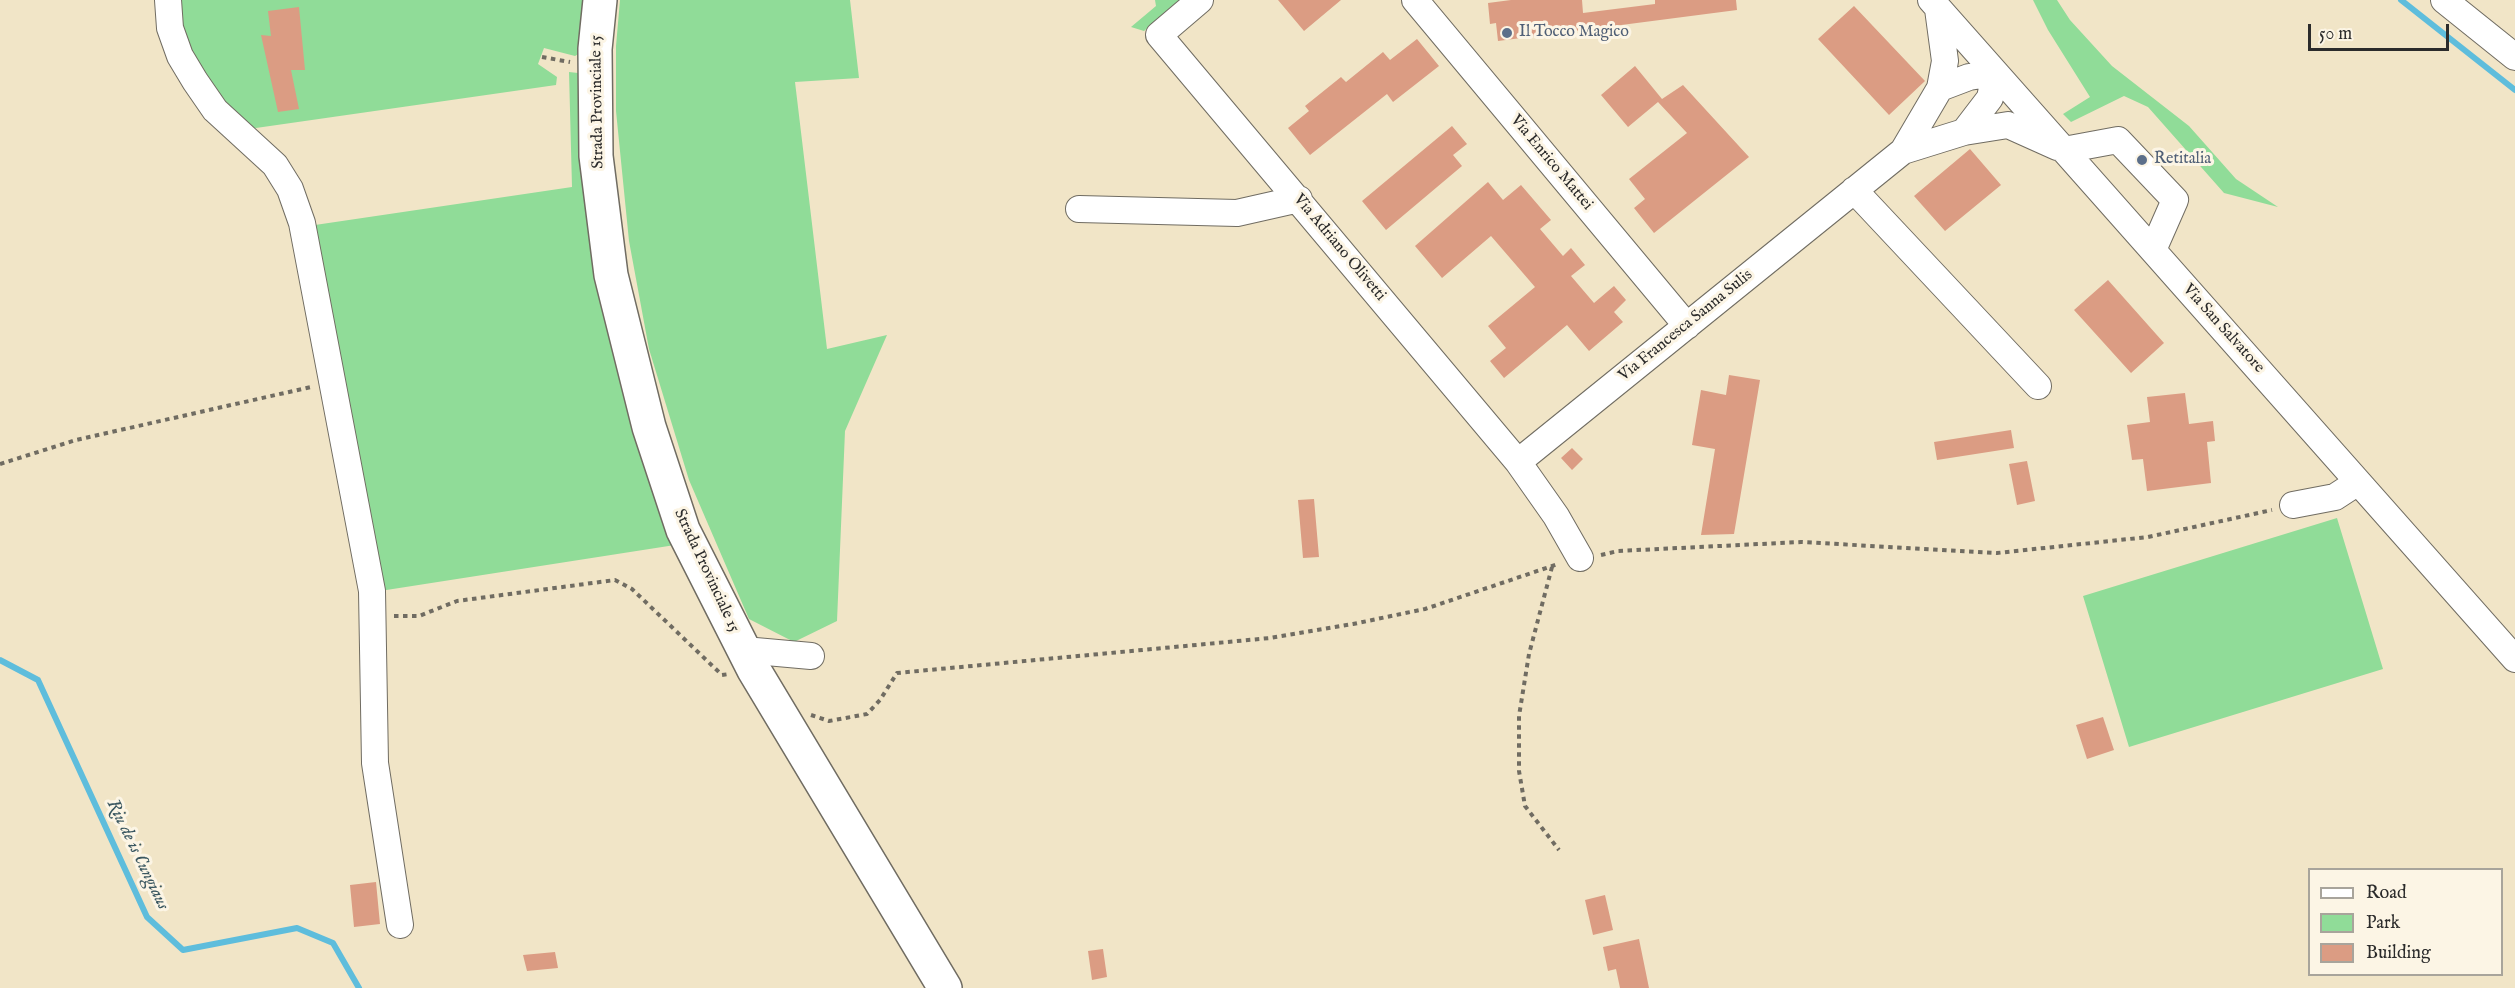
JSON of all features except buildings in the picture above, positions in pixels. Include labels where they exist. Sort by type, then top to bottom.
[{"type":"main road","name":"Strada Provinciale 15","points":[[600,0],[595,49],[596,156],[611,275],[649,427],[683,530],[749,660],[945,988]]},
{"type":"street","points":[[168,0],[170,28],[180,56],[195,81],[215,110],[274,165],[290,189],[302,223],[329,375],[372,591],[375,763],[400,925]]},
{"type":"street","name":"Via Adriano Olivetti","points":[[1200,0],[1159,35],[1518,462],[1556,516],[1580,558]]},
{"type":"street","name":"Via Enrico Mattei","points":[[1415,0],[1687,326]]},
{"type":"street","points":[[2445,0],[2515,57]]},
{"type":"street","name":"Via Francesca Sanna Sulis","points":[[1518,462],[1903,151],[1940,88],[1945,61],[1935,4]]},
{"type":"street","name":"Via San Salvatore","points":[[1935,4],[2515,659]]},
{"type":"street","points":[[1940,88],[1969,77],[1995,73],[1990,98],[1964,132]]},
{"type":"street","name":"Via Francesca Sanna Sulis","points":[[1903,151],[1964,132],[2008,125],[2064,150]]},
{"type":"street","points":[[2064,150],[2118,140],[2175,200],[2153,250]]},
{"type":"street","points":[[1854,190],[2038,386]]},
{"type":"street","points":[[1080,208],[1237,213],[1299,199]]},
{"type":"street","points":[[2293,505],[2335,497],[2358,482]]},
{"type":"street","points":[[749,660],[811,656]]},
{"type":"path","points":[[0,464],[76,440],[318,385],[329,375]]},
{"type":"path","points":[[806,708],[811,716],[829,721],[867,714],[880,700],[897,673],[1270,638],[1353,624],[1425,609],[1552,566],[1618,551],[1801,542],[1997,553],[2148,537],[2293,505]]},
{"type":"path","points":[[1552,566],[1530,654],[1521,705],[1519,771],[1525,806],[1558,850]]},
{"type":"path","points":[[372,616],[419,616],[457,601],[615,580],[632,589],[722,675],[749,660]]},
{"type":"green space","points":[[181,0],[589,0],[585,50],[575,56],[544,48],[538,64],[557,77],[556,85],[249,129],[219,95],[194,57],[183,28]]},
{"type":"green space","points":[[620,0],[850,0],[859,78],[795,82],[827,349],[887,335],[845,431],[837,621],[794,642],[749,619],[689,480],[649,349],[629,241],[616,111],[616,46]]},
{"type":"green space","points":[[1155,0],[1179,0],[1144,31],[1131,27],[1156,6]]},
{"type":"green space","points":[[2033,0],[2057,0],[2070,20],[2112,66],[2189,126],[2236,179],[2278,207],[2224,193],[2148,107],[2124,96],[2071,122],[2063,114],[2090,97],[2048,30]]},
{"type":"green space","points":[[569,72],[578,73],[584,78],[675,545],[380,591],[315,225],[572,187]]},
{"type":"green space","points":[[2337,518],[2383,669],[2129,747],[2083,596]]},
{"type":"waterway","points":[[2401,0],[2515,90]]},
{"type":"waterway","name":"Riu de is Cungiaus","points":[[0,660],[38,680],[147,917],[183,950],[297,928],[333,943],[359,988]]},
{"type":"place","name":"Il Tocco Magico","points":[[1507,33]]},
{"type":"place","name":"Retitalia","points":[[2142,160]]}]
